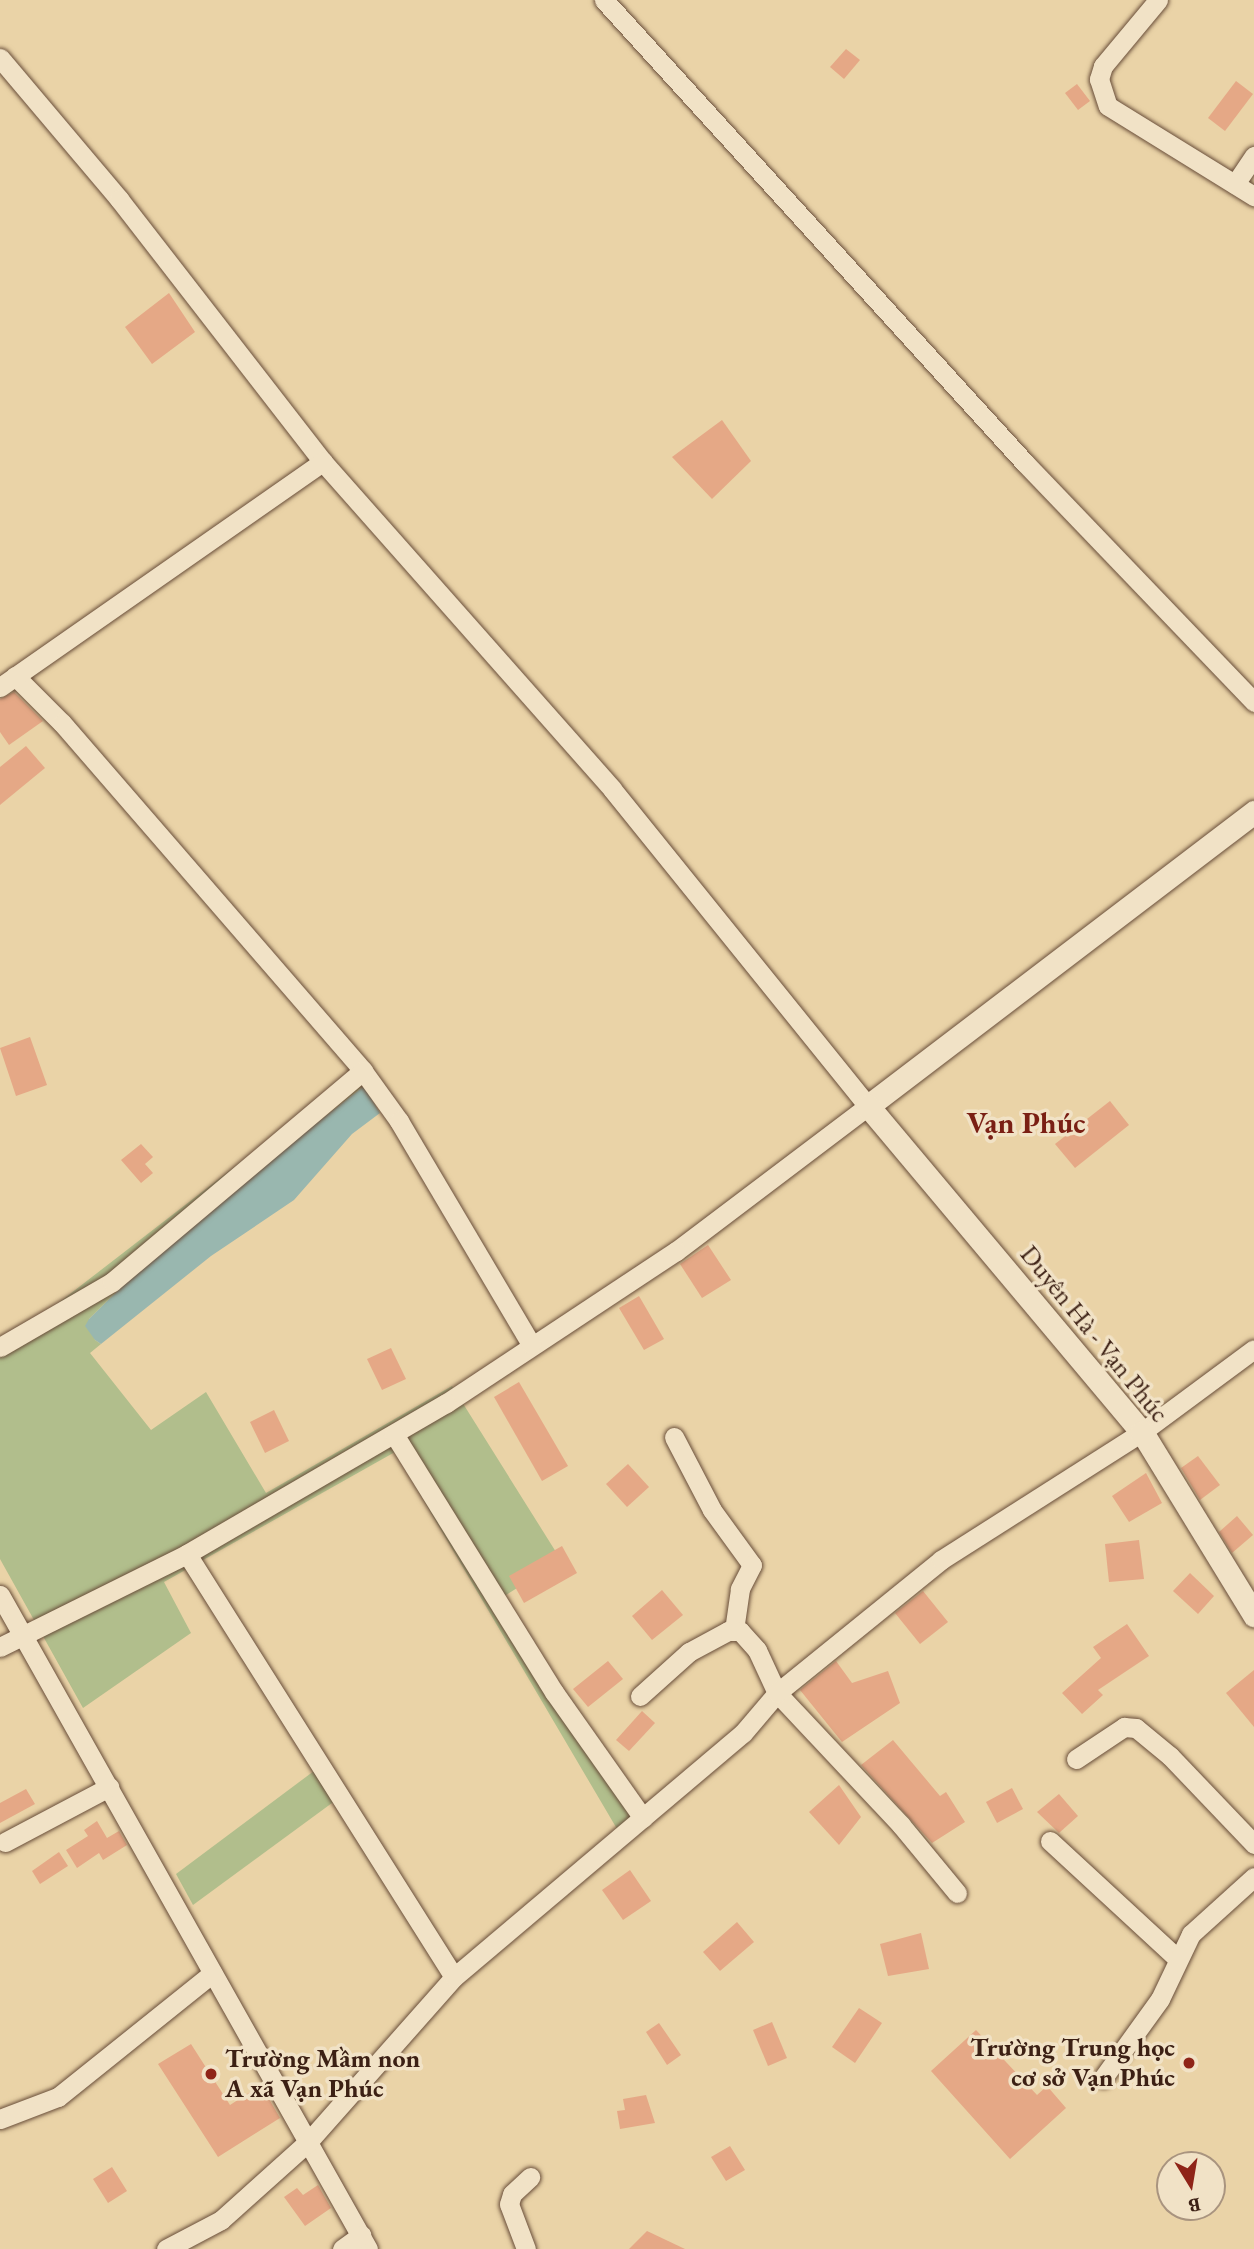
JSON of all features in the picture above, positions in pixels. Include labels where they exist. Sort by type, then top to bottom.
[{"type":"street","points":[[604,0],[1025,463],[1254,702]]},
{"type":"street","points":[[1158,0],[1103,66],[1100,79],[1104,96],[1124,118],[1254,196]]},
{"type":"street","points":[[0,58],[119,199],[323,462],[612,789],[868,1106]]},
{"type":"street","points":[[1235,184],[1254,156]]},
{"type":"street","points":[[323,462],[8,681],[62,723],[363,1071],[399,1121],[531,1344]]},
{"type":"street","points":[[0,1647],[22,1633],[187,1554],[394,1434],[676,1251],[1254,812]]},
{"type":"street","points":[[0,1347],[112,1282],[363,1071]]},
{"type":"street","name":"Duyên Hà - Vạn Phúc","points":[[868,1106],[1142,1432],[1254,1615]]},
{"type":"street","points":[[166,2249],[221,2220],[308,2142],[454,1977],[743,1733],[777,1693],[941,1560],[1142,1432],[1254,1349]]},
{"type":"street","points":[[394,1434],[554,1692],[643,1818]]},
{"type":"street","points":[[674,1437],[712,1510],[752,1566],[740,1589],[734,1630]]},
{"type":"street","points":[[187,1554],[454,1977]]},
{"type":"street","points":[[0,1595],[365,2242],[342,2249]]},
{"type":"street","points":[[734,1630],[757,1650],[777,1693],[901,1825],[957,1893]]},
{"type":"street","points":[[640,1696],[689,1652],[734,1630]]},
{"type":"street","points":[[1076,1759],[1124,1727],[1136,1728],[1170,1756],[1254,1844]]},
{"type":"street","points":[[5,1842],[109,1787]]},
{"type":"street","points":[[1050,1841],[1178,1959]]},
{"type":"street","points":[[1103,2078],[1160,1999],[1191,1934],[1254,1877]]},
{"type":"street","points":[[0,2119],[58,2097],[213,1973]]},
{"type":"street","points":[[526,2249],[509,2204],[512,2194],[530,2178]]},
{"type":"green space","points":[[360,1070],[364,1086],[178,1231],[89,1319],[95,1340],[101,1344],[90,1353],[151,1430],[206,1392],[266,1493],[452,1386],[561,1560],[503,1597],[635,1822],[620,1834],[395,1452],[164,1582],[191,1633],[83,1708],[0,1559],[0,1348]]},
{"type":"green space","points":[[326,1762],[347,1792],[193,1905],[176,1874]]},
{"type":"water","points":[[364,1086],[380,1113],[352,1134],[294,1200],[211,1256],[101,1344],[95,1340],[85,1326],[89,1319],[178,1231]]},
{"type":"building","points":[[846,49],[860,60],[844,79],[830,67]]},
{"type":"building","points":[[1236,81],[1253,94],[1225,131],[1208,118]]},
{"type":"building","points":[[1077,84],[1090,101],[1078,110],[1065,93]]},
{"type":"building","points":[[169,293],[195,332],[152,364],[125,327]]},
{"type":"building","points":[[722,420],[751,461],[712,499],[672,457]]},
{"type":"building","points":[[14,692],[43,721],[9,745],[0,732],[0,699]]},
{"type":"building","points":[[26,746],[45,768],[0,805],[0,767]]},
{"type":"building","points":[[30,1037],[47,1085],[16,1096],[0,1048]]},
{"type":"building","points":[[1110,1101],[1129,1125],[1075,1168],[1055,1144]]},
{"type":"building","points":[[141,1144],[153,1157],[145,1164],[153,1173],[141,1183],[121,1160]]},
{"type":"building","points":[[708,1245],[731,1280],[702,1298],[680,1264]]},
{"type":"building","points":[[639,1296],[664,1339],[644,1350],[619,1308]]},
{"type":"building","points":[[391,1348],[406,1379],[382,1390],[367,1359]]},
{"type":"building","points":[[519,1382],[568,1466],[542,1481],[494,1397]]},
{"type":"building","points":[[274,1410],[289,1441],[265,1453],[250,1422]]},
{"type":"building","points":[[1198,1456],[1220,1485],[1200,1500],[1181,1468]]},
{"type":"building","points":[[628,1464],[649,1487],[627,1507],[606,1484]]},
{"type":"building","points":[[1146,1473],[1162,1503],[1129,1522],[1112,1496]]},
{"type":"building","points":[[1237,1516],[1253,1535],[1232,1553],[1219,1532]]},
{"type":"building","points":[[1139,1540],[1144,1579],[1109,1582],[1105,1544]]},
{"type":"building","points":[[562,1546],[577,1573],[524,1603],[509,1576]]},
{"type":"building","points":[[1190,1573],[1214,1596],[1198,1614],[1173,1591]]},
{"type":"building","points":[[662,1590],[683,1615],[652,1640],[632,1616]]},
{"type":"building","points":[[923,1591],[948,1622],[920,1644],[895,1613]]},
{"type":"building","points":[[1127,1624],[1149,1656],[1098,1690],[1103,1695],[1082,1714],[1062,1693],[1101,1658],[1093,1647]]},
{"type":"building","points":[[608,1661],[623,1679],[588,1707],[573,1689]]},
{"type":"building","points":[[836,1661],[852,1683],[888,1671],[900,1703],[842,1742],[800,1690]]},
{"type":"building","points":[[1254,1670],[1254,1727],[1226,1693]]},
{"type":"building","points":[[642,1711],[655,1723],[629,1751],[616,1740]]},
{"type":"building","points":[[893,1740],[940,1796],[946,1792],[965,1822],[932,1843],[861,1765]]},
{"type":"building","points":[[839,1785],[861,1817],[839,1845],[809,1812]]},
{"type":"building","points":[[1012,1788],[1023,1809],[997,1823],[986,1802]]},
{"type":"building","points":[[26,1789],[35,1804],[0,1823],[0,1803]]},
{"type":"building","points":[[1059,1794],[1078,1816],[1059,1833],[1037,1812]]},
{"type":"building","points":[[97,1821],[107,1838],[119,1831],[127,1845],[103,1860],[99,1853],[77,1868],[66,1850],[88,1836],[84,1830]]},
{"type":"building","points":[[59,1852],[68,1866],[40,1884],[32,1871]]},
{"type":"building","points":[[630,1870],[651,1901],[623,1920],[602,1890]]},
{"type":"building","points":[[737,1922],[754,1942],[720,1971],[703,1952]]},
{"type":"building","points":[[921,1933],[929,1969],[888,1976],[880,1944]]},
{"type":"building","points":[[859,2008],[882,2023],[855,2063],[832,2047]]},
{"type":"building","points":[[772,2022],[787,2058],[768,2066],[753,2030]]},
{"type":"building","points":[[659,2023],[681,2055],[667,2065],[646,2032]]},
{"type":"building","points":[[976,2030],[1037,2095],[1047,2086],[1066,2108],[1010,2159],[931,2071]]},
{"type":"building","points":[[191,2044],[230,2105],[261,2085],[280,2118],[218,2157],[158,2064]]},
{"type":"building","points":[[646,2095],[655,2123],[620,2129],[617,2111],[625,2110],[623,2099]]},
{"type":"building","points":[[730,2146],[745,2170],[726,2181],[711,2157]]},
{"type":"building","points":[[112,2167],[127,2191],[108,2203],[93,2179]]},
{"type":"building","points":[[318,2185],[331,2208],[305,2226],[284,2197],[297,2188],[303,2195]]},
{"type":"building","points":[[647,2231],[685,2249],[629,2249]]},
{"type":"place","name":"Trường Trung học cơ sở Vạn Phúc","points":[[1189,2063]]},
{"type":"place","name":"Trường Mầm non A xã Vạn Phúc","points":[[211,2074]]},
{"type":"district","name":"Vạn Phúc","points":[[1026,1123]]}]
